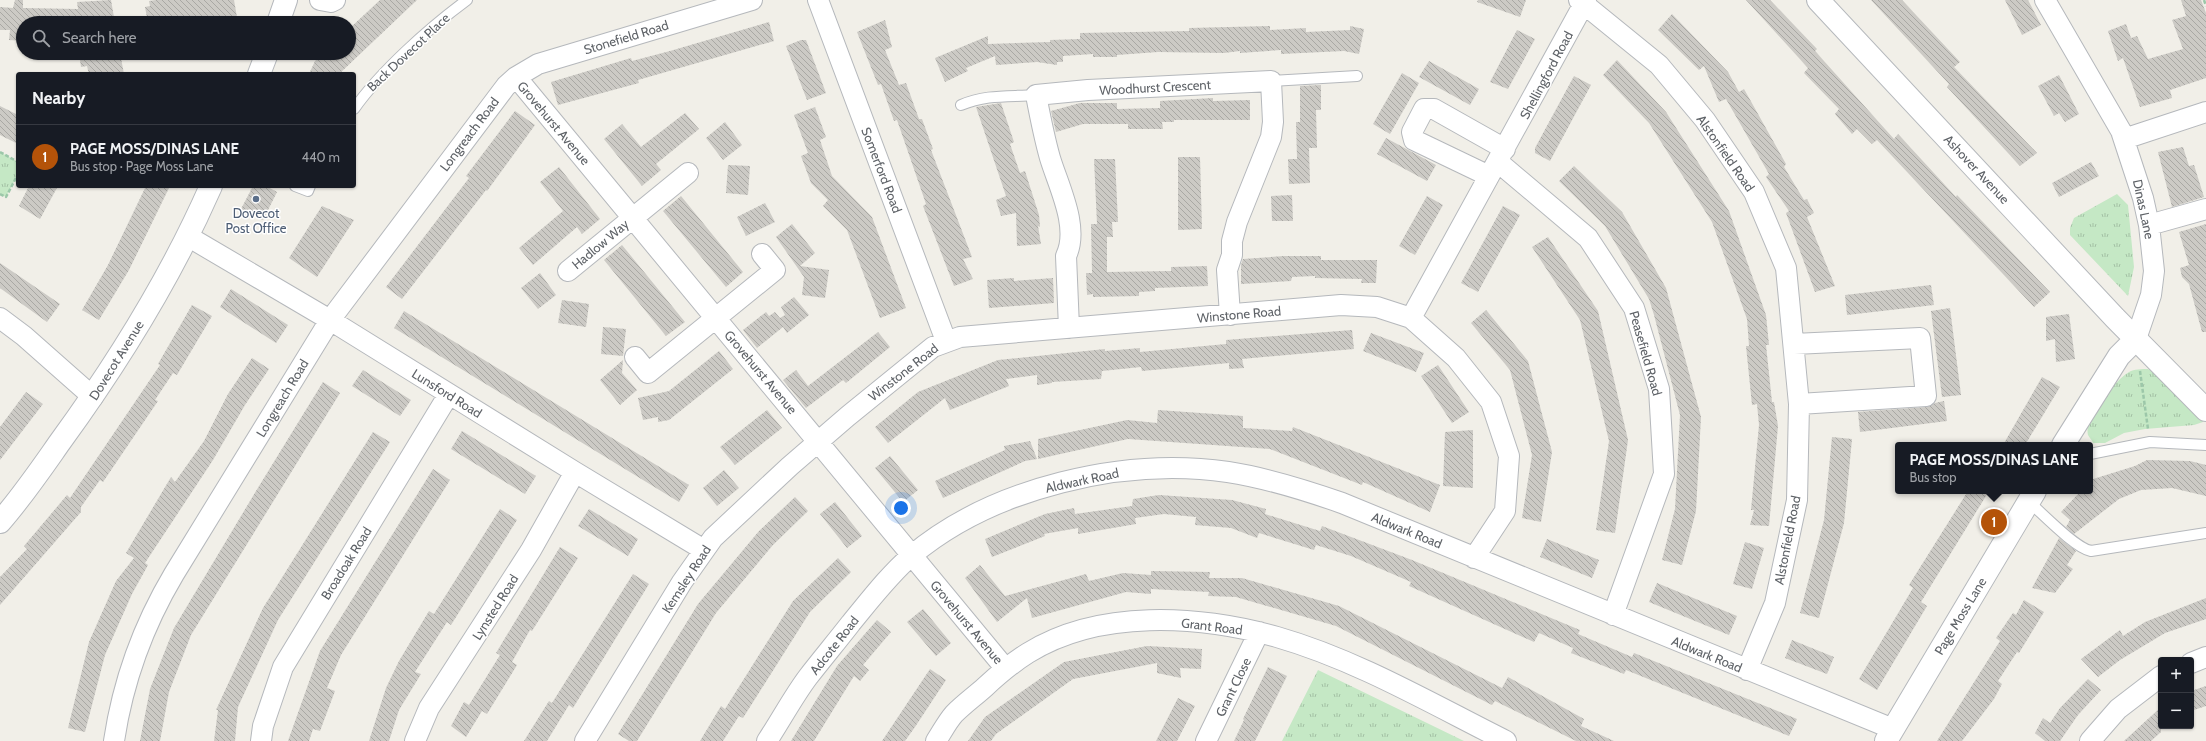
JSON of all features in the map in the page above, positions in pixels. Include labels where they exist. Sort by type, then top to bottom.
[{"type":"street","points":[[280,16],[286,0]]},
{"type":"street","points":[[320,0],[331,2],[335,0]]},
{"type":"street","name":"Stonefield Road","points":[[511,81],[538,64],[551,59],[752,0]]},
{"type":"street","name":"Somerford Road","points":[[818,0],[946,341]]},
{"type":"street","name":"Ashover Avenue","points":[[1818,0],[2136,338]]},
{"type":"street","name":"Dinas Lane","points":[[2045,0],[2124,139],[2143,198],[2149,225],[2154,271],[2151,295],[2136,338]]},
{"type":"street","name":"Shellingford Road","points":[[1411,318],[1583,1]]},
{"type":"street","name":"Alstonfield Road","points":[[1583,1],[1659,65],[1705,120],[1754,192],[1786,268],[1800,404],[1797,500],[1775,603],[1747,670]]},
{"type":"street","points":[[259,72],[264,60]]},
{"type":"street","name":"Grovehurst Avenue","points":[[511,81],[632,217],[1005,668]]},
{"type":"street","name":"Longreach Road","points":[[114,741],[128,677],[151,615],[170,580],[330,320],[511,81]]},
{"type":"street","points":[[1230,314],[1226,270],[1232,255],[1237,222],[1271,137],[1273,122],[1271,81]]},
{"type":"street","name":"Woodhurst Crescent","points":[[1036,95],[1088,90],[1271,81]]},
{"type":"street","points":[[1036,95],[1050,159],[1067,204],[1070,248],[1066,256],[1069,328]]},
{"type":"street","points":[[2124,139],[2206,112]]},
{"type":"street","name":"Peasefield Road","points":[[1497,162],[1588,238],[1634,308],[1659,389],[1664,474],[1613,615]]},
{"type":"street","name":"Hadlow Way","points":[[568,271],[632,217],[688,173]]},
{"type":"street","name":"Dovecot Avenue","points":[[1,520],[93,397],[120,356],[189,236],[210,188]]},
{"type":"street","points":[[2149,225],[2206,209]]},
{"type":"street","name":"Lunsford Road","points":[[189,236],[330,320],[704,550]]},
{"type":"street","points":[[635,357],[648,373],[717,319],[775,270],[762,254]]},
{"type":"street","name":"Winstone Road","points":[[818,442],[933,347],[960,337],[1356,305],[1390,310],[1411,318],[1456,358],[1491,402],[1509,456],[1505,511],[1474,558]]},
{"type":"street","points":[[0,318],[24,336],[93,397]]},
{"type":"street","points":[[1794,344],[1920,338],[1926,396],[1800,404]]},
{"type":"street","points":[[2065,442],[2119,356],[2136,338],[2206,410]]},
{"type":"street","name":"Broadoak Road","points":[[261,741],[263,726],[283,667],[449,394]]},
{"type":"street","name":"Kemsley Road","points":[[584,741],[704,550],[726,525],[818,442]]},
{"type":"street","name":"Aldwark Road","points":[[911,556],[962,522],[1012,498],[1038,489],[1095,475],[1166,469],[1227,472],[1284,484],[1342,503],[1747,670],[1889,735]]},
{"type":"street","name":"Lynsted Road","points":[[414,741],[429,708],[531,550],[575,472]]},
{"type":"street","name":"Page Moss Lane","points":[[1889,735],[2032,496]]},
{"type":"street","name":"Adcote Road","points":[[767,741],[808,678],[873,595],[911,556]]},
{"type":"street","name":"Grant Road","points":[[936,741],[953,715],[1005,668],[1029,652],[1052,641],[1072,633],[1116,623],[1190,622],[1259,632],[1314,649],[1364,670],[1506,741]]},
{"type":"street","name":"Grant Close","points":[[1206,741],[1259,632]]},
{"type":"street","points":[[2194,662],[2206,657]]},
{"type":"street","points":[[2090,741],[2118,709],[2158,678]]},
{"type":"lane","name":"Back Dovecot Place","points":[[356,106],[366,93],[436,24],[467,0]]},
{"type":"lane","points":[[1271,81],[1357,76]]},
{"type":"lane","points":[[961,105],[977,98],[990,96],[1036,95]]},
{"type":"lane","points":[[300,188],[308,191],[309,188]]},
{"type":"lane","points":[[2093,453],[2150,442],[2206,445]]},
{"type":"lane","points":[[2032,496],[2060,529],[2086,550],[2091,551],[2206,533]]},
{"type":"path","points":[[2204,0],[2206,6]]},
{"type":"path","points":[[0,152],[16,161]]},
{"type":"path","points":[[0,194],[6,197],[16,178]]},
{"type":"path","points":[[2140,368],[2150,442]]},
{"type":"green space","points":[[0,152],[16,161],[16,178],[6,197],[0,194]]},
{"type":"green space","points":[[2117,194],[2128,205],[2134,267],[2128,296],[2070,235],[2070,228],[2074,218]]},
{"type":"green space","points":[[2148,369],[2163,378],[2202,417],[2203,422],[2194,425],[2145,429],[2124,433],[2105,443],[2093,443],[2088,435],[2088,427],[2090,418],[2095,409],[2116,383],[2129,372]]},
{"type":"green space","points":[[1318,670],[1464,741],[1282,741]]},
{"type":"building","points":[[15,0],[23,0],[23,8],[78,9],[77,2],[111,0],[114,16],[16,16],[16,40],[9,40],[10,30],[0,30],[0,7],[13,8]]},
{"type":"building","points":[[234,0],[237,16],[147,16],[145,7],[150,6],[149,1]]},
{"type":"building","points":[[380,0],[417,0],[356,58],[356,22]]},
{"type":"building","points":[[1478,0],[1526,0],[1520,17],[1477,2]]},
{"type":"building","points":[[1746,0],[1770,0],[1817,49],[1815,51],[1894,139],[1898,134],[1956,197],[1957,195],[2050,292],[2034,307],[1877,140],[1872,144],[1857,129],[1852,134],[1835,114],[1839,109],[1804,73],[1808,68]]},
{"type":"building","points":[[1871,0],[1902,0],[1960,62],[1954,67],[2037,153],[2020,166],[1947,87],[1949,84]]},
{"type":"building","points":[[2005,0],[2028,0],[2041,25],[2022,35]]},
{"type":"building","points":[[2181,0],[2201,0],[2206,13],[2206,78],[2170,90],[2172,98],[2140,107],[2123,58],[2118,61],[2108,31],[2126,24],[2131,38],[2137,36],[2148,59],[2183,49],[2172,20],[2186,16]]},
{"type":"building","points":[[1672,14],[1728,72],[1739,92],[1744,89],[1786,164],[1784,167],[1804,200],[1807,199],[1814,213],[1807,217],[1835,286],[1815,292],[1786,213],[1789,211],[1766,177],[1769,174],[1726,99],[1719,102],[1704,66],[1699,70],[1658,30]]},
{"type":"building","points":[[885,20],[892,47],[885,50],[899,85],[906,83],[919,119],[922,119],[933,149],[931,150],[972,257],[963,259],[973,279],[954,286],[923,206],[926,204],[897,120],[894,121],[881,84],[878,85],[857,32]]},
{"type":"building","points":[[769,22],[774,41],[638,80],[639,83],[558,105],[551,82],[631,58],[632,61]]},
{"type":"building","points":[[1270,26],[1270,30],[1306,28],[1306,32],[1350,30],[1350,26],[1364,29],[1359,54],[1344,51],[1281,54],[1281,50],[1240,53],[1240,51],[1224,53],[1158,52],[1117,55],[1117,57],[1093,57],[1093,54],[1063,56],[1063,62],[1057,62],[1057,65],[1037,62],[996,65],[995,56],[966,68],[968,71],[945,82],[935,58],[988,36],[988,44],[1050,42],[1050,40],[1080,39],[1080,33],[1189,31],[1189,28]]},
{"type":"building","points":[[1517,30],[1535,39],[1508,89],[1490,82]]},
{"type":"building","points":[[801,40],[806,40],[826,93],[807,100],[786,46]]},
{"type":"building","points":[[80,60],[121,60],[124,72],[88,72],[87,66],[81,67]]},
{"type":"building","points":[[354,60],[341,72],[310,72],[315,61]]},
{"type":"building","points":[[1617,60],[1666,112],[1729,211],[1766,315],[1769,345],[1766,345],[1772,402],[1774,402],[1778,426],[1769,526],[1750,525],[1754,510],[1751,510],[1759,425],[1757,404],[1752,405],[1746,346],[1749,346],[1747,319],[1712,222],[1649,123],[1603,75]]},
{"type":"building","points":[[1429,61],[1479,89],[1470,105],[1419,77]]},
{"type":"building","points":[[1402,73],[1419,83],[1390,134],[1373,124]]},
{"type":"building","points":[[2059,75],[2079,114],[2065,122],[2059,113],[2054,116],[2038,86]]},
{"type":"building","points":[[1574,76],[1591,85],[1550,161],[1535,153],[1535,148]]},
{"type":"building","points":[[1321,85],[1321,110],[1316,110],[1317,148],[1309,148],[1310,183],[1289,184],[1288,159],[1297,159],[1296,122],[1300,122],[1300,86]]},
{"type":"building","points":[[1213,98],[1213,101],[1250,100],[1250,120],[1174,120],[1174,122],[1162,122],[1163,129],[1128,129],[1128,124],[1083,124],[1056,132],[1051,111],[1080,103],[1117,103],[1117,109],[1160,108],[1160,101]]},
{"type":"building","points":[[1001,103],[1014,142],[1010,144],[1020,173],[1025,171],[1039,215],[1040,227],[1038,226],[1041,244],[1017,246],[1016,213],[1001,216],[996,200],[1006,196],[976,107]]},
{"type":"building","points":[[0,106],[16,114],[16,143],[0,135]]},
{"type":"building","points":[[815,107],[826,137],[820,140],[832,176],[872,217],[906,308],[880,318],[847,230],[823,206],[828,200],[811,183],[801,156],[808,153],[794,115]]},
{"type":"building","points":[[515,111],[535,125],[487,191],[486,190],[402,299],[386,287],[469,178],[466,176]]},
{"type":"building","points":[[685,113],[699,129],[656,164],[661,170],[642,186],[604,139],[622,124],[641,147]]},
{"type":"building","points":[[725,122],[742,145],[723,160],[706,138]]},
{"type":"building","points":[[1386,138],[1436,165],[1427,181],[1377,154]]},
{"type":"building","points":[[2183,147],[2189,166],[2194,165],[2204,197],[2172,207],[2158,152]]},
{"type":"building","points":[[1178,157],[1200,157],[1202,229],[1178,230]]},
{"type":"building","points":[[1094,159],[1115,159],[1118,222],[1112,222],[1113,237],[1107,237],[1107,272],[1171,271],[1171,267],[1207,266],[1208,286],[1155,288],[1155,291],[1139,292],[1139,296],[1093,297],[1093,294],[1087,295],[1086,273],[1092,273],[1091,224],[1097,224]]},
{"type":"building","points":[[2091,162],[2099,176],[2059,197],[2052,183]]},
{"type":"building","points":[[728,165],[750,166],[748,195],[726,193]]},
{"type":"building","points":[[1574,166],[1622,212],[1666,288],[1701,417],[1696,511],[1682,565],[1662,560],[1675,509],[1680,415],[1654,315],[1649,299],[1605,226],[1559,181]]},
{"type":"building","points":[[559,167],[600,219],[582,234],[577,227],[533,265],[519,248],[563,211],[540,182]]},
{"type":"building","points":[[28,188],[57,188],[40,219],[19,206]]},
{"type":"building","points":[[145,188],[169,188],[129,270],[99,320],[82,310],[108,265]]},
{"type":"building","points":[[252,188],[270,188],[277,192],[263,220],[241,209]]},
{"type":"building","points":[[1292,195],[1293,221],[1272,221],[1271,196]]},
{"type":"building","points":[[681,196],[743,272],[726,287],[663,211]]},
{"type":"building","points":[[1427,196],[1443,205],[1415,255],[1399,246]]},
{"type":"building","points":[[765,203],[775,222],[746,236],[737,217]]},
{"type":"building","points":[[322,206],[354,220],[317,277],[289,258]]},
{"type":"building","points":[[1503,206],[1520,215],[1478,292],[1461,283]]},
{"type":"building","points":[[792,224],[815,253],[800,266],[829,270],[825,298],[802,295],[804,277],[776,237]]},
{"type":"building","points":[[2206,224],[2206,332],[2202,332],[2189,284],[2182,277],[2180,268],[2189,265],[2179,232]]},
{"type":"building","points":[[1548,237],[1598,311],[1628,440],[1615,533],[1596,530],[1609,441],[1580,320],[1532,247]]},
{"type":"building","points":[[622,245],[685,322],[666,336],[604,260]]},
{"type":"building","points":[[1284,256],[1321,256],[1321,260],[1377,260],[1376,283],[1361,283],[1362,279],[1315,278],[1315,276],[1292,277],[1291,281],[1241,284],[1241,265],[1243,259]]},
{"type":"building","points":[[0,263],[60,304],[47,322],[0,288]]},
{"type":"building","points":[[540,273],[556,295],[538,309],[521,288]]},
{"type":"building","points":[[1014,278],[1014,281],[1053,278],[1054,303],[989,308],[987,280]]},
{"type":"building","points":[[1931,285],[1934,305],[1847,315],[1845,295]]},
{"type":"building","points":[[231,289],[288,325],[276,343],[220,307]]},
{"type":"building","points":[[794,297],[809,315],[787,333],[783,327],[757,348],[743,330],[766,312],[769,316],[775,312],[780,318],[785,315],[781,307]]},
{"type":"building","points":[[562,300],[589,304],[586,327],[558,323]]},
{"type":"building","points":[[192,305],[212,316],[177,375],[173,373],[155,400],[158,401],[103,482],[100,480],[81,507],[81,512],[0,605],[0,577],[27,549],[24,546],[67,495],[70,498],[160,365],[158,364]]},
{"type":"building","points":[[1950,308],[1961,395],[1942,397],[1931,311]]},
{"type":"building","points":[[1486,310],[1528,361],[1552,452],[1541,522],[1522,518],[1532,455],[1510,370],[1471,323]]},
{"type":"building","points":[[404,311],[689,485],[679,502],[394,328]]},
{"type":"building","points":[[2069,314],[2075,359],[2056,362],[2055,339],[2046,341],[2046,317]]},
{"type":"building","points":[[603,327],[626,329],[623,356],[601,354]]},
{"type":"building","points":[[1352,330],[1354,349],[1242,359],[1244,368],[1229,369],[1229,363],[1142,371],[1141,367],[1102,371],[1101,379],[1052,382],[1037,385],[1037,375],[1006,379],[1009,386],[950,410],[945,398],[888,443],[875,427],[918,392],[998,360],[1105,349],[1105,351],[1140,348],[1140,352],[1226,344],[1226,340]]},
{"type":"building","points":[[878,332],[890,347],[846,383],[843,380],[806,408],[783,380],[796,370],[808,386]]},
{"type":"building","points":[[1371,333],[1424,353],[1416,372],[1363,351]]},
{"type":"building","points":[[719,351],[733,369],[669,420],[658,422],[658,417],[643,420],[638,398],[669,391]]},
{"type":"building","points":[[252,358],[269,369],[245,405],[213,460],[145,563],[148,565],[132,594],[105,655],[85,732],[68,728],[89,642],[116,581],[134,558],[126,553],[171,477],[175,482],[204,441],[228,394]]},
{"type":"building","points":[[623,360],[622,373],[637,390],[620,405],[600,380]]},
{"type":"building","points":[[1438,365],[1469,412],[1452,423],[1421,376]]},
{"type":"building","points":[[363,370],[411,400],[400,416],[352,386]]},
{"type":"building","points":[[2042,377],[2060,387],[2027,442],[2005,442]]},
{"type":"building","points":[[323,382],[340,393],[191,635],[169,692],[160,741],[140,741],[150,689],[174,628]]},
{"type":"building","points":[[26,392],[43,404],[0,460],[0,427]]},
{"type":"building","points":[[1944,401],[1947,421],[1860,432],[1858,412],[1927,407]]},
{"type":"building","points":[[767,410],[782,428],[735,465],[720,447]]},
{"type":"building","points":[[1158,410],[1243,416],[1243,428],[1292,431],[1293,427],[1440,485],[1430,512],[1363,482],[1362,485],[1270,449],[1128,439],[1038,459],[1038,439],[1127,420],[1157,423]]},
{"type":"building","points":[[1473,430],[1473,488],[1443,486],[1445,432]]},
{"type":"building","points":[[462,431],[536,476],[525,494],[451,449]]},
{"type":"building","points":[[373,432],[390,442],[278,620],[238,707],[235,741],[214,741],[218,710],[216,710],[263,608]]},
{"type":"building","points":[[1832,437],[1852,439],[1844,523],[1819,618],[1800,613],[1824,520]]},
{"type":"building","points":[[1030,441],[1037,459],[1025,461],[943,498],[935,481],[1005,450],[1004,446]]},
{"type":"building","points":[[890,456],[918,490],[903,502],[875,468]]},
{"type":"building","points":[[2147,460],[2190,461],[2206,465],[2206,496],[2172,488],[2141,490],[2119,499],[2074,534],[2066,527],[2070,520],[2061,512],[2078,494],[2093,494],[2093,479],[2135,466]]},
{"type":"building","points":[[433,469],[450,480],[341,655],[327,688],[335,691],[320,731],[313,729],[309,741],[288,741],[320,651]]},
{"type":"building","points":[[724,470],[739,488],[717,506],[703,488]]},
{"type":"building","points":[[1966,494],[1987,494],[1921,602],[1927,606],[1877,690],[1859,679],[1913,588],[1909,585]]},
{"type":"building","points":[[1159,495],[1232,500],[1266,509],[1265,514],[1320,531],[1322,526],[1412,560],[1580,630],[1578,634],[1632,657],[1634,653],[1797,719],[1789,736],[1626,670],[1624,674],[1571,653],[1573,648],[1539,633],[1534,642],[1409,586],[1411,582],[1351,556],[1316,545],[1314,550],[1259,533],[1257,538],[1231,528],[1195,525],[1196,517],[1164,514],[1135,518],[1136,524],[1078,534],[1078,528],[1044,534],[1045,536],[992,557],[985,539],[1045,514],[1074,508],[1075,514],[1132,506],[1133,499]]},
{"type":"building","points":[[795,497],[808,511],[773,545],[716,613],[637,741],[629,741],[618,734],[698,604],[759,531]]},
{"type":"building","points":[[835,502],[862,536],[847,548],[820,514]]},
{"type":"building","points":[[500,509],[517,520],[451,625],[447,622],[415,672],[421,674],[399,710],[389,741],[369,741],[386,688],[399,661],[429,611],[434,614]]},
{"type":"building","points":[[589,509],[638,539],[628,556],[578,526]]},
{"type":"building","points":[[2059,538],[2076,551],[2067,565],[2073,569],[2055,593],[2032,588]]},
{"type":"building","points":[[1547,539],[1599,560],[1592,578],[1540,557]]},
{"type":"building","points":[[1745,542],[1764,548],[1752,589],[1733,584]]},
{"type":"building","points":[[560,547],[578,558],[532,631],[530,630],[512,662],[517,665],[487,714],[482,711],[466,737],[451,726],[464,702],[469,705],[500,655],[496,653]]},
{"type":"building","points":[[838,558],[851,572],[810,612],[743,718],[739,716],[723,741],[700,741],[721,706],[725,709],[793,601]]},
{"type":"building","points":[[980,565],[1005,596],[1086,574],[1089,581],[1123,573],[1151,575],[1151,571],[1210,572],[1209,578],[1242,578],[1339,606],[1502,688],[1508,677],[1584,719],[1581,726],[1614,741],[1576,741],[1495,701],[1492,705],[1336,626],[1236,597],[1208,596],[1209,592],[1151,589],[1151,594],[1126,592],[1032,618],[1027,598],[997,622],[965,578]]},
{"type":"building","points":[[633,574],[649,584],[573,708],[569,705],[547,741],[524,741],[549,701],[552,703]]},
{"type":"building","points":[[1657,583],[1737,616],[1729,635],[1649,602]]},
{"type":"building","points":[[2206,598],[2206,619],[2165,633],[2120,660],[2098,677],[2081,659],[2120,630],[2123,636],[2145,622]]},
{"type":"building","points":[[2024,600],[2044,612],[2019,653],[2017,652],[1998,681],[2002,684],[1994,699],[1962,741],[1937,741],[2000,641],[1996,638],[2013,613],[2016,615]]},
{"type":"building","points":[[923,609],[951,643],[936,656],[907,622]]},
{"type":"building","points":[[877,620],[891,632],[863,665],[869,670],[860,681],[854,676],[814,741],[791,741],[837,666]]},
{"type":"building","points":[[1792,640],[1834,657],[1827,674],[1785,658]]},
{"type":"building","points":[[1147,646],[1202,649],[1201,669],[1180,668],[1181,678],[1157,673],[1157,663],[1073,679],[996,734],[991,741],[968,741],[985,717],[1064,662]]},
{"type":"building","points":[[1268,667],[1287,676],[1255,741],[1234,741],[1244,720],[1243,719]]},
{"type":"building","points":[[930,669],[946,680],[915,727],[905,741],[882,741]]},
{"type":"building","points":[[2088,679],[2101,690],[2078,715],[2060,741],[2045,741],[2035,733],[2043,718],[2050,723],[2060,708]]},
{"type":"building","points":[[2206,686],[2206,706],[2194,710],[2194,693],[2194,690]]},
{"type":"building","points":[[1178,698],[1195,706],[1177,741],[1156,741]]},
{"type":"building","points":[[2158,710],[2158,729],[2161,729],[2161,732],[2151,741],[2124,741]]},
{"type":"place","name":"Dovecot Post Office","points":[[256,199]]},
{"type":"place","name":"PAGE MOSS/DINAS LANE","points":[[1994,522]]}]
